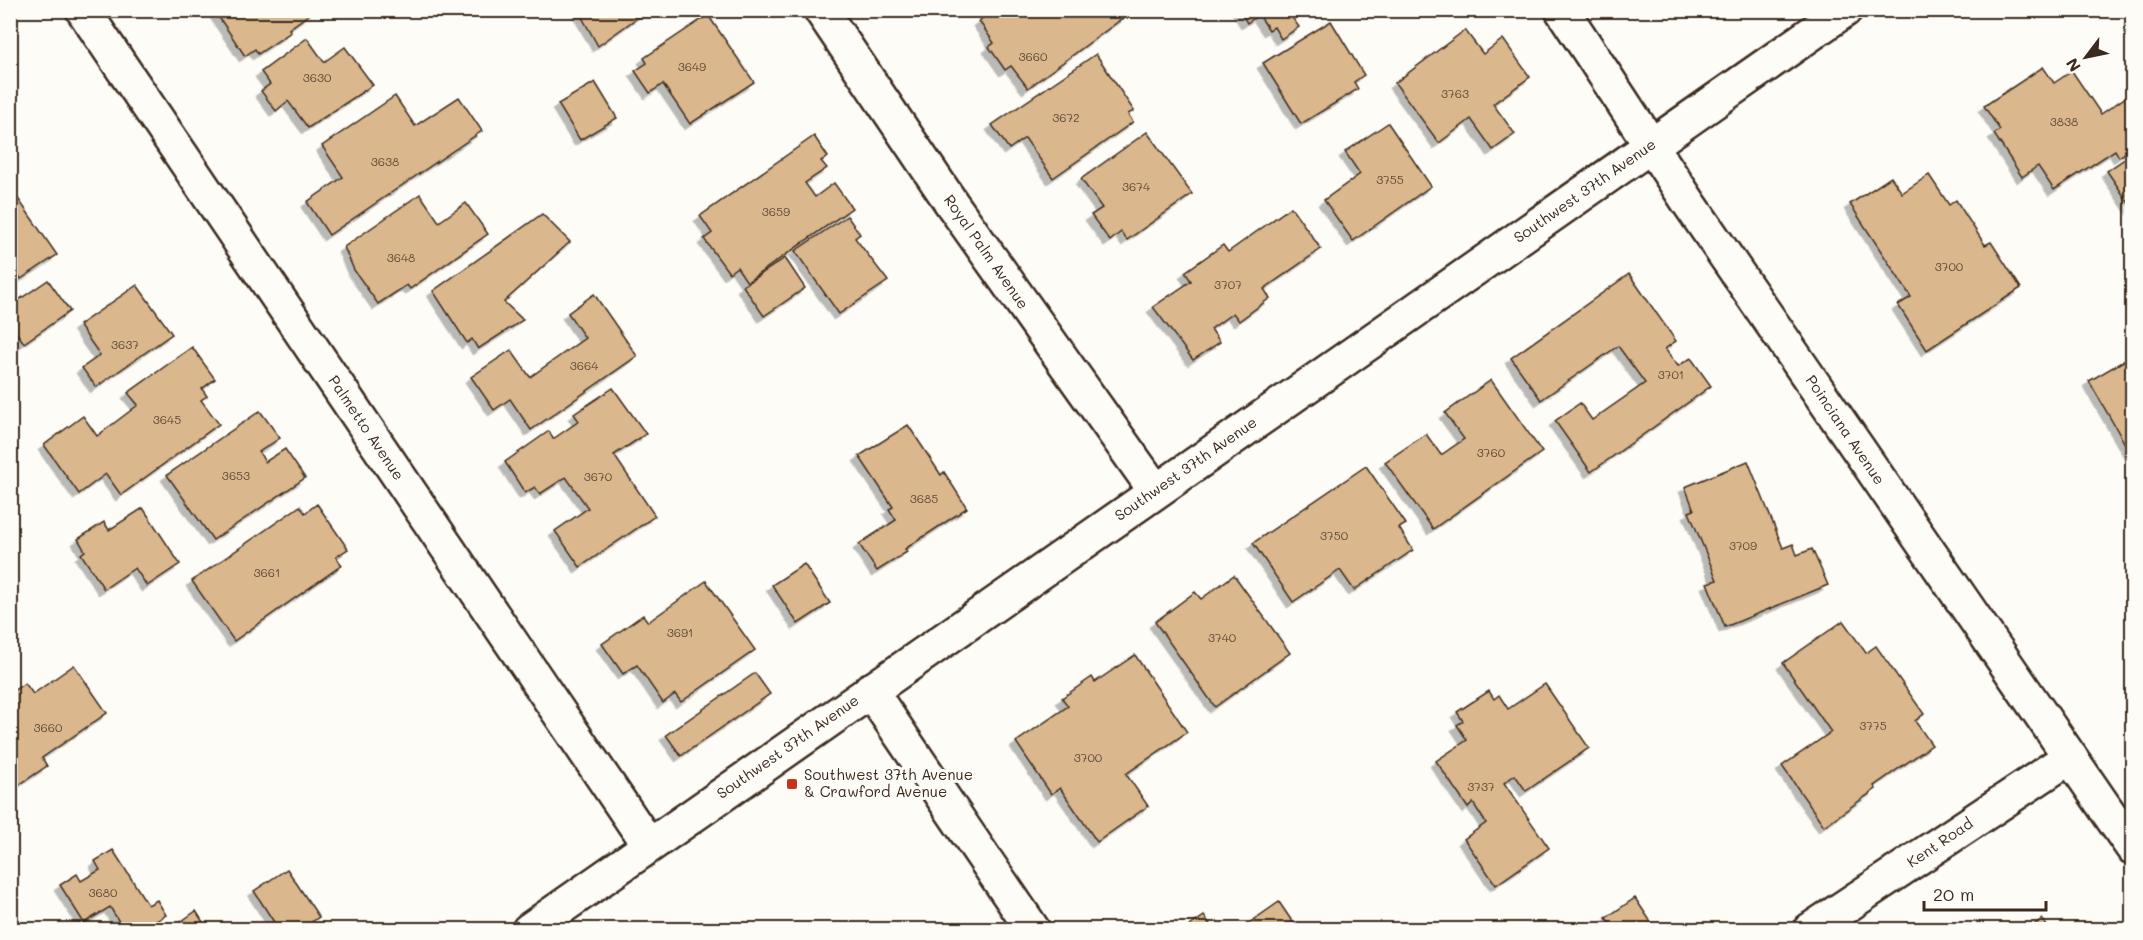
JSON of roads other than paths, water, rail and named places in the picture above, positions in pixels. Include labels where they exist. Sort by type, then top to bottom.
[{"type":"street","name":"Palmetto Avenue","points":[[83,10],[648,844]]},
{"type":"street","name":"Royal Palm Avenue","points":[[820,10],[959,214],[1155,490]]},
{"type":"street","name":"Poinciana Avenue","points":[[1562,10],[2133,848]]},
{"type":"street","name":"Southwest 37th Avenue","points":[[529,930],[648,844],[1845,10]]},
{"type":"street","points":[[870,690],[1034,930]]},
{"type":"street","name":"Kent Road","points":[[1810,930],[2070,757]]},
{"type":"place","name":"Southwest 37th Avenue & Crawford Avenue","points":[[792,784]]}]
